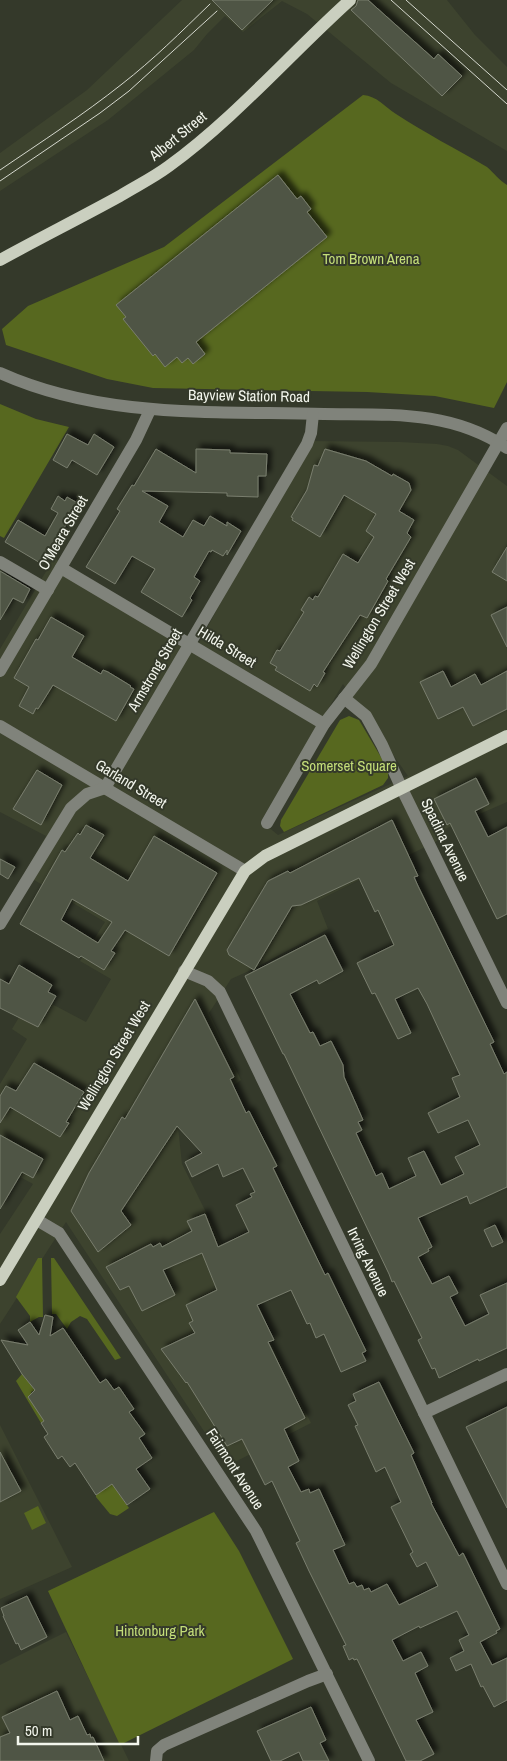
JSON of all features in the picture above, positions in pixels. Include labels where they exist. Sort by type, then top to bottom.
[{"type":"main road","name":"Albert Street","points":[[0,260],[60,230],[167,168],[196,146],[244,102],[350,0]]},
{"type":"main road","points":[[0,266],[14,252]]},
{"type":"main road","name":"Wellington Street West","points":[[0,1280],[244,871],[265,856],[507,736]]},
{"type":"street","name":"Bayview Station Road","points":[[0,373],[39,389],[71,398],[150,410],[401,416],[441,420],[470,429],[503,446]]},
{"type":"street","name":"O'Meara Street","points":[[0,671],[136,440],[150,410]]},
{"type":"street","name":"Armstrong Street","points":[[105,788],[307,444],[312,433],[313,414]]},
{"type":"street","name":"Wellington Street West","points":[[267,823],[324,724],[371,664],[503,446],[507,428]]},
{"type":"street","points":[[0,562],[48,590]]},
{"type":"street","name":"Hilda Street","points":[[61,568],[324,724]]},
{"type":"street","name":"Spadina Avenue","points":[[344,698],[367,718],[382,745],[507,1003]]},
{"type":"street","name":"Garland Street","points":[[0,726],[244,871]]},
{"type":"street","points":[[0,924],[71,808],[87,794],[105,788]]},
{"type":"street","name":"Irving Avenue","points":[[184,970],[208,981],[220,992],[507,1584]]},
{"type":"street","name":"Fairmont Avenue","points":[[37,1220],[59,1233],[256,1531],[369,1761]]},
{"type":"street","points":[[424,1413],[507,1374]]},
{"type":"street","points":[[156,1756],[164,1745],[327,1674]]},
{"type":"shaded area","points":[[182,0],[447,0],[475,35],[507,67],[507,151],[391,83],[307,14],[282,1],[243,32],[225,16],[194,50],[108,120],[0,191],[0,153],[87,90]]},
{"type":"shaded area","points":[[308,441],[400,442],[448,446],[458,450],[507,486],[507,802],[445,829],[447,836],[317,901],[328,929],[231,979],[209,1013],[241,1080],[178,1127],[182,1164],[311,1423],[227,1466],[66,1222],[0,1324],[0,1234],[33,1184],[0,1166],[0,1084],[27,1039],[12,1029],[33,994],[86,1022],[111,979],[80,961],[105,922],[24,874],[46,836],[0,812],[0,649],[54,558],[199,643]],"holes":[[[343,684],[408,776],[278,835],[261,821]]]},
{"type":"shaded area","points":[[0,1425],[72,1567],[0,1599]]},
{"type":"shaded area","points":[[66,1632],[129,1761],[0,1761],[0,1665]]},
{"type":"green space","name":"Tom Brown Arena","points":[[363,95],[377,100],[407,121],[487,167],[507,185],[507,382],[494,408],[435,396],[367,392],[153,388],[107,379],[6,345],[2,329],[28,306],[164,247]]},
{"type":"green space","points":[[0,404],[36,419],[69,427],[4,538],[0,536]]},
{"type":"green space","name":"Somerset Square","points":[[349,716],[359,720],[388,769],[388,778],[383,785],[284,832],[280,826],[281,820],[340,720]]},
{"type":"green space","points":[[38,1258],[42,1258],[43,1317],[30,1322],[30,1316],[16,1297]]},
{"type":"green space","points":[[51,1258],[54,1258],[121,1358],[115,1360],[87,1319],[80,1316],[71,1322],[67,1329],[56,1314],[52,1314]]},
{"type":"green space","points":[[22,1374],[35,1390],[28,1397],[33,1404],[53,1415],[41,1423],[16,1381]]},
{"type":"green space","points":[[112,1484],[129,1508],[117,1516],[110,1514],[96,1497],[96,1495]]},
{"type":"green space","points":[[38,1506],[46,1523],[32,1530],[24,1513]]},
{"type":"green space","name":"Hintonburg Park","points":[[214,1512],[239,1551],[293,1659],[120,1745],[48,1591]]},
{"type":"building","points":[[212,0],[273,0],[242,30]]},
{"type":"building","points":[[358,0],[368,0],[434,59],[438,54],[462,76],[442,96],[351,10],[356,6]]},
{"type":"building","name":"Tom Brown Arena","points":[[278,175],[297,199],[301,196],[311,209],[307,212],[327,237],[196,342],[205,354],[193,364],[188,358],[182,363],[177,357],[165,367],[155,354],[153,356],[123,319],[126,317],[116,305]]},
{"type":"building","points":[[67,434],[88,445],[94,434],[114,447],[97,475],[72,460],[67,468],[53,460]]},
{"type":"building","points":[[156,449],[196,473],[196,449],[230,450],[230,453],[267,454],[266,476],[258,476],[258,497],[227,496],[227,493],[142,491],[168,506],[159,522],[183,537],[193,520],[204,526],[210,516],[227,526],[227,522],[241,531],[227,555],[227,550],[223,556],[212,550],[211,552],[209,551],[194,577],[200,581],[182,617],[141,592],[155,569],[132,556],[115,584],[86,567],[120,511],[117,509],[132,485],[134,486]]},
{"type":"building","points":[[325,449],[366,461],[392,476],[393,474],[409,483],[411,490],[399,511],[414,520],[407,533],[411,537],[386,579],[388,581],[367,618],[360,615],[323,672],[325,673],[317,687],[314,684],[310,691],[275,670],[277,667],[270,663],[277,650],[280,651],[304,612],[301,610],[309,597],[313,600],[315,596],[318,597],[343,554],[358,563],[374,537],[366,531],[376,514],[344,495],[320,537],[292,520],[293,518],[291,517],[307,490],[314,465],[318,466]]},
{"type":"building","points":[[58,496],[65,501],[67,497],[81,505],[70,524],[67,523],[42,564],[5,542],[18,520],[45,536],[58,513],[51,509]]},
{"type":"building","points":[[507,547],[507,581],[492,572]]},
{"type":"building","points":[[0,571],[30,589],[23,603],[13,598],[0,620]]},
{"type":"building","points":[[507,607],[507,647],[491,615]]},
{"type":"building","points":[[51,617],[84,636],[72,657],[101,674],[103,670],[108,672],[134,689],[116,721],[53,685],[33,714],[19,706],[29,687],[14,678]]},
{"type":"building","points":[[443,671],[451,687],[475,674],[481,685],[507,671],[507,709],[473,726],[463,707],[438,719],[420,682]]},
{"type":"building","points":[[37,770],[62,785],[41,825],[13,809]]},
{"type":"building","points":[[476,778],[489,804],[475,811],[488,837],[507,827],[507,914],[497,919],[450,823],[447,825],[434,799]]},
{"type":"building","points":[[392,820],[418,876],[414,877],[418,886],[494,1042],[490,1044],[504,1074],[507,1072],[507,1187],[470,1204],[467,1196],[418,1218],[432,1247],[428,1249],[429,1251],[418,1257],[432,1284],[449,1276],[458,1293],[450,1297],[465,1326],[489,1314],[480,1295],[507,1283],[507,1348],[479,1361],[478,1359],[439,1378],[435,1368],[432,1369],[418,1340],[422,1338],[394,1281],[392,1282],[245,976],[325,935],[343,971],[319,984],[317,980],[290,994],[310,1033],[313,1032],[320,1046],[331,1041],[343,1065],[344,1077],[363,1120],[358,1122],[362,1130],[356,1133],[376,1176],[382,1173],[389,1189],[416,1176],[408,1158],[424,1151],[441,1185],[464,1174],[455,1157],[480,1145],[468,1120],[438,1133],[428,1113],[460,1097],[452,1078],[460,1075],[427,1004],[418,988],[395,999],[411,1033],[398,1039],[375,993],[372,994],[357,963],[394,945],[378,910],[375,912],[359,878],[301,905],[292,906],[254,970],[229,955],[227,950],[268,881],[288,871],[290,873]]},
{"type":"building","points":[[86,825],[104,835],[90,858],[128,881],[154,836],[217,873],[169,956],[125,930],[111,951],[115,953],[104,970],[20,924],[62,850],[65,852],[78,833],[80,835]],"holes":[[[72,899],[112,922],[98,943],[61,920]]]},
{"type":"building","points":[[0,859],[15,867],[8,879],[0,874]]},
{"type":"building","points":[[19,965],[52,985],[48,992],[56,996],[38,1027],[0,1008],[0,979],[9,984]]},
{"type":"building","points":[[195,999],[234,1077],[230,1079],[246,1113],[249,1111],[277,1166],[273,1168],[325,1275],[328,1273],[366,1351],[362,1353],[366,1361],[341,1372],[324,1334],[316,1338],[310,1323],[307,1324],[291,1290],[257,1305],[274,1340],[268,1342],[305,1418],[284,1429],[299,1461],[288,1467],[301,1492],[309,1489],[310,1493],[319,1489],[345,1545],[333,1550],[349,1584],[354,1582],[357,1587],[362,1585],[364,1590],[369,1588],[371,1592],[387,1584],[399,1605],[438,1586],[426,1562],[417,1567],[410,1554],[413,1552],[391,1507],[401,1502],[385,1467],[376,1472],[355,1426],[358,1425],[348,1405],[356,1401],[353,1394],[379,1382],[414,1453],[411,1455],[431,1503],[459,1556],[463,1553],[500,1629],[496,1631],[497,1633],[480,1642],[492,1665],[507,1658],[507,1700],[494,1707],[483,1686],[481,1687],[471,1664],[456,1671],[450,1658],[464,1651],[459,1640],[469,1635],[457,1611],[420,1628],[419,1626],[392,1640],[403,1661],[421,1652],[428,1666],[415,1673],[433,1712],[416,1720],[434,1754],[420,1761],[406,1761],[357,1659],[349,1660],[343,1646],[346,1645],[296,1543],[300,1541],[272,1481],[265,1485],[242,1439],[227,1446],[187,1382],[161,1349],[195,1333],[189,1323],[193,1321],[186,1305],[217,1290],[202,1253],[163,1270],[175,1295],[142,1311],[129,1286],[120,1290],[106,1267],[151,1244],[153,1247],[160,1243],[162,1247],[192,1231],[187,1221],[205,1214],[218,1247],[249,1232],[236,1205],[252,1197],[250,1194],[255,1192],[243,1168],[223,1177],[218,1164],[192,1177],[185,1162],[202,1153],[177,1126],[121,1211],[131,1225],[98,1252],[71,1211],[89,1173],[122,1117],[125,1119]]},
{"type":"building","points":[[34,1063],[84,1092],[66,1122],[69,1123],[60,1137],[10,1107],[0,1123],[0,1096],[6,1086],[16,1091]]},
{"type":"building","points":[[0,1135],[43,1159],[33,1178],[22,1172],[0,1209]]},
{"type":"building","points":[[495,1225],[503,1242],[492,1247],[484,1230]]},
{"type":"building","points":[[45,1315],[53,1317],[50,1336],[63,1328],[100,1383],[106,1379],[114,1390],[119,1387],[134,1409],[129,1412],[145,1434],[139,1438],[152,1458],[136,1469],[150,1489],[127,1505],[112,1484],[96,1495],[75,1463],[70,1467],[62,1456],[58,1459],[44,1437],[48,1434],[41,1423],[44,1421],[28,1397],[35,1390],[22,1374],[1,1340],[28,1345],[18,1330],[30,1322],[39,1335]]},
{"type":"building","points":[[507,1407],[507,1508],[466,1427]]},
{"type":"building","points":[[0,1452],[21,1491],[0,1502]]},
{"type":"building","points":[[27,1596],[47,1637],[21,1650],[18,1643],[16,1644],[1,1608]]},
{"type":"building","points":[[57,1691],[70,1720],[78,1716],[87,1735],[90,1734],[91,1738],[93,1737],[104,1761],[0,1761],[0,1737],[10,1733],[2,1717]]},
{"type":"building","points":[[311,1707],[326,1740],[320,1743],[329,1761],[303,1761],[299,1752],[280,1761],[271,1761],[257,1731]]},
{"type":"tram line","points":[[391,0],[507,104]]},
{"type":"tram line","points":[[406,0],[507,90]]},
{"type":"tram line","points":[[0,170],[122,84],[156,56],[210,4]]},
{"type":"tram line","points":[[0,181],[129,91],[217,11]]}]
